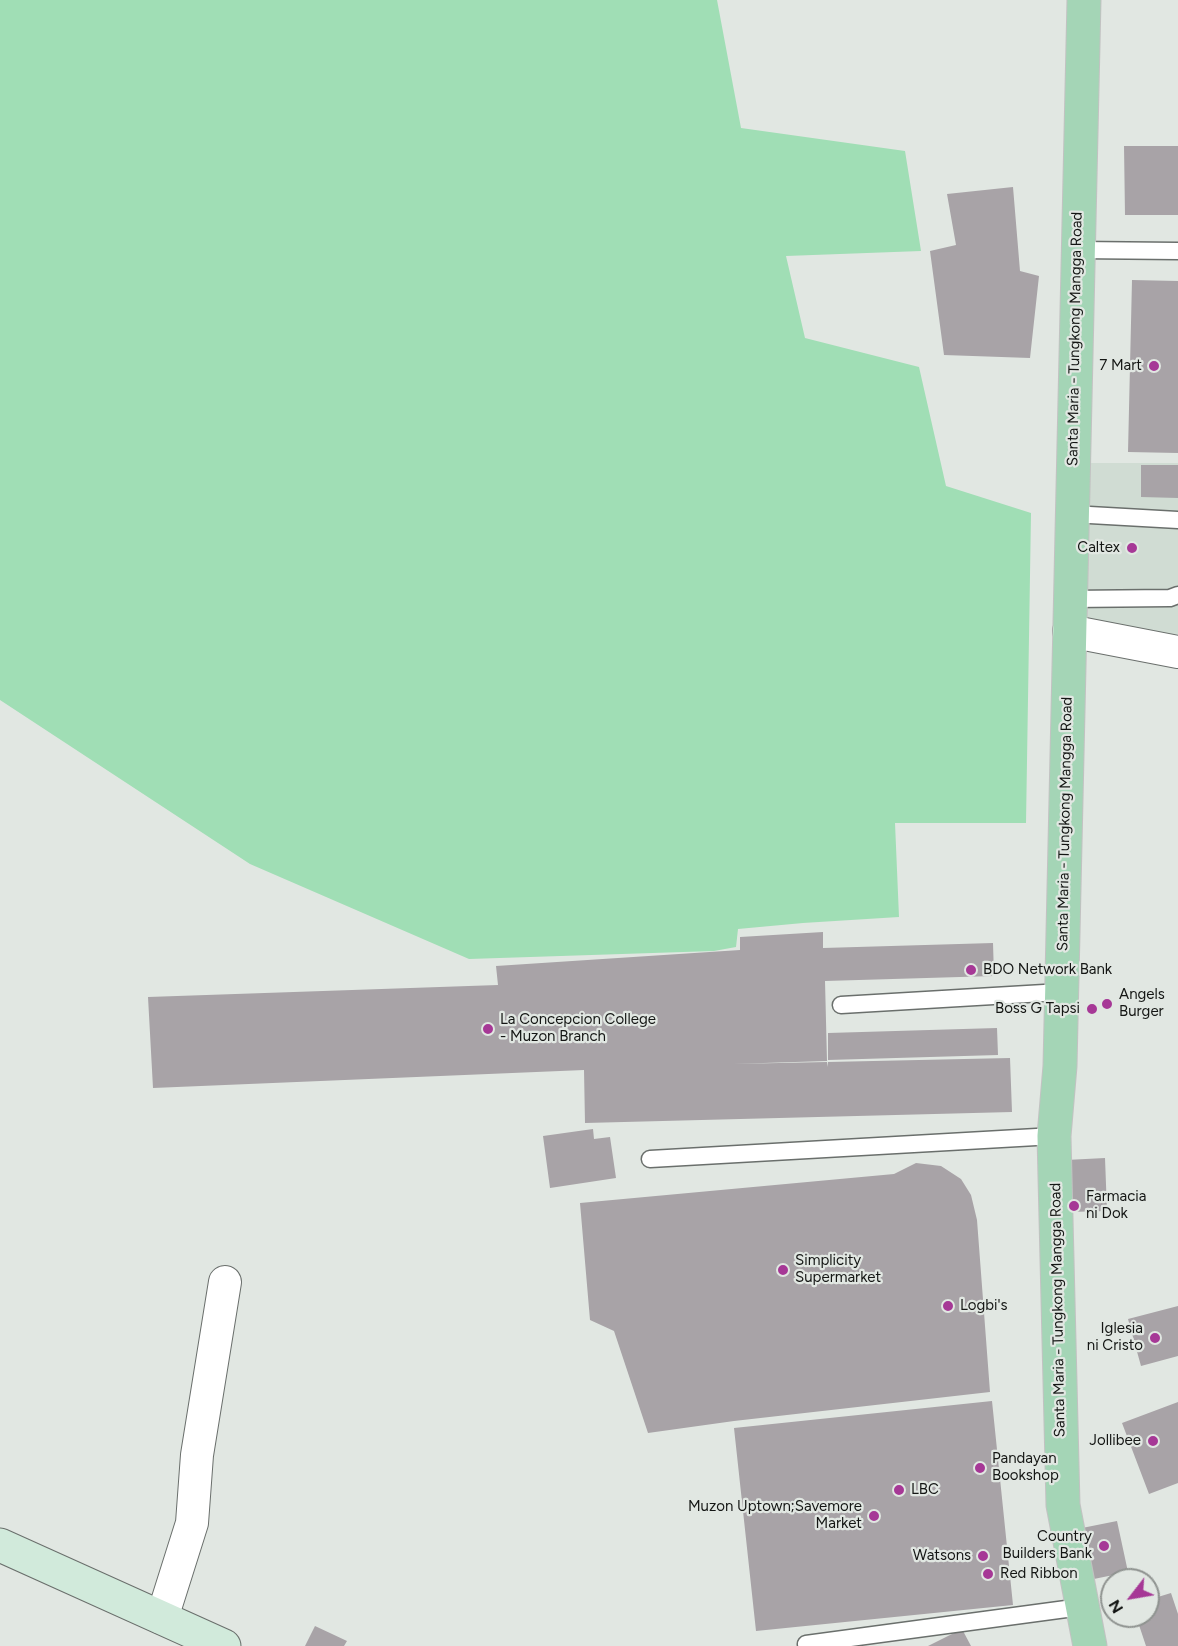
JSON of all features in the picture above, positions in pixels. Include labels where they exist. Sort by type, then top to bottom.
[{"type":"main road","name":"Santa Maria - Tungkong Mangga Road","points":[[1084,0],[1060,1066],[1054,1136],[1062,1505],[1090,1646]]},
{"type":"main road","points":[[0,1545],[224,1646]]},
{"type":"street","points":[[1069,631],[1178,652]]},
{"type":"street","points":[[162,1618],[192,1523],[197,1455],[225,1282]]},
{"type":"lane","points":[[1077,250],[1178,251]]},
{"type":"lane","points":[[1072,514],[1178,520]]},
{"type":"lane","points":[[1070,599],[1178,596]]},
{"type":"lane","points":[[841,1005],[1061,992]]},
{"type":"lane","points":[[650,1159],[1054,1136]]},
{"type":"lane","points":[[806,1644],[1082,1607]]},
{"type":"shaded area","name":"Caltex","points":[[1086,463],[1178,463],[1178,634],[1086,633]]},
{"type":"green space","points":[[0,0],[717,0],[741,128],[905,151],[921,251],[786,256],[805,338],[919,367],[946,486],[1031,513],[1026,823],[895,823],[899,917],[738,929],[736,947],[714,951],[469,959],[250,864],[0,700]]},
{"type":"building","points":[[1124,146],[1178,146],[1178,215],[1125,215]]},
{"type":"building","points":[[1013,187],[1020,271],[1039,276],[1030,358],[944,355],[930,251],[956,245],[947,194]]},
{"type":"building","name":"7 Mart","points":[[1132,280],[1178,281],[1178,453],[1128,452]]},
{"type":"building","points":[[1141,465],[1178,465],[1178,498],[1141,497]]},
{"type":"building","name":"La Concepcion College - Muzon Branch","points":[[823,932],[823,948],[993,943],[994,976],[825,981],[827,1061],[732,1064],[827,1062],[828,1067],[828,1062],[1010,1058],[1012,1112],[585,1123],[584,1070],[153,1088],[148,997],[498,985],[496,966],[740,950],[740,937]]},
{"type":"building","points":[[997,1028],[998,1055],[828,1060],[828,1033]]},
{"type":"building","points":[[593,1129],[594,1139],[610,1137],[616,1178],[550,1188],[543,1136]]},
{"type":"building","points":[[1105,1158],[1107,1211],[1068,1212],[1066,1160]]},
{"type":"building","name":"Simplicity Supermarket","points":[[916,1163],[941,1166],[961,1179],[971,1195],[977,1220],[990,1392],[648,1433],[614,1331],[590,1320],[580,1203],[894,1174]]},
{"type":"building","name":"Iglesia ni Cristo","points":[[1178,1306],[1178,1356],[1141,1366],[1128,1319]]},
{"type":"building","name":"Muzon Uptown;Savemore Market","points":[[992,1401],[1013,1605],[756,1631],[734,1428]]},
{"type":"building","name":"Jollibee","points":[[1178,1402],[1178,1483],[1149,1494],[1122,1423]]},
{"type":"building","points":[[1117,1521],[1127,1568],[1100,1568],[1100,1578],[1089,1580],[1077,1529]]},
{"type":"building","points":[[1171,1593],[1178,1614],[1178,1646],[1146,1646],[1140,1628],[1160,1628],[1160,1596]]},
{"type":"building","points":[[315,1626],[347,1641],[344,1646],[305,1646]]},
{"type":"building","points":[[962,1629],[971,1646],[928,1646]]},
{"type":"place","name":"7 Mart","points":[[1154,366]]},
{"type":"place","name":"Caltex","points":[[1132,548]]},
{"type":"place","name":"BDO Network Bank","points":[[971,970]]},
{"type":"place","name":"Angels Burger","points":[[1107,1004]]},
{"type":"place","name":"Boss G Tapsi","points":[[1092,1009]]},
{"type":"place","name":"La Concepcion College - Muzon Branch","points":[[488,1029]]},
{"type":"place","name":"Farmacia ni Dok","points":[[1074,1206]]},
{"type":"place","name":"Simplicity Supermarket","points":[[783,1270]]},
{"type":"place","name":"Logbi's","points":[[948,1306]]},
{"type":"place","name":"Iglesia ni Cristo","points":[[1155,1338]]},
{"type":"place","name":"Jollibee","points":[[1153,1441]]},
{"type":"place","name":"Pandayan Bookshop","points":[[980,1468]]},
{"type":"place","name":"LBC","points":[[899,1490]]},
{"type":"place","name":"Muzon Uptown;Savemore Market","points":[[874,1516]]},
{"type":"place","name":"Country Builders Bank","points":[[1104,1546]]},
{"type":"place","name":"Watsons","points":[[983,1556]]},
{"type":"place","name":"Red Ribbon","points":[[988,1574]]}]
